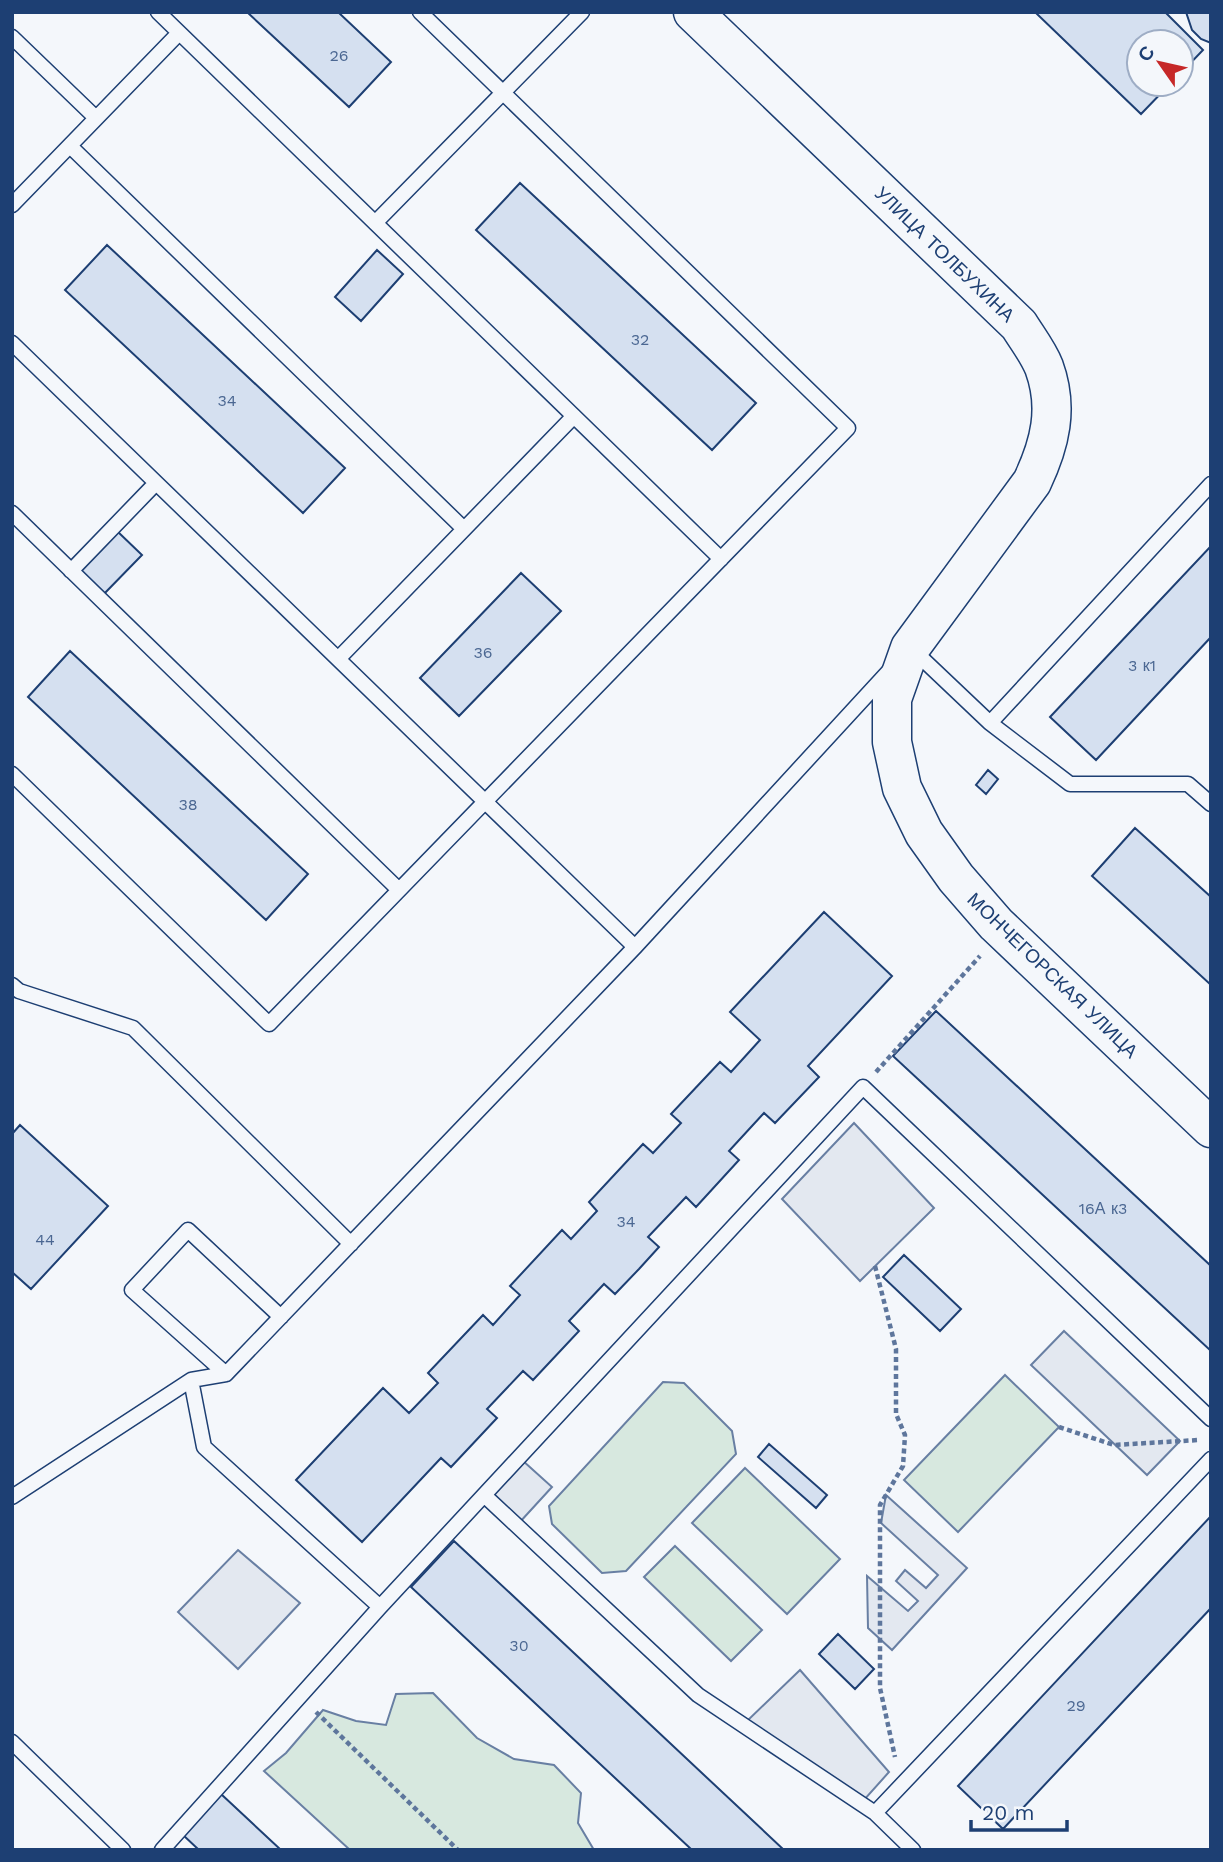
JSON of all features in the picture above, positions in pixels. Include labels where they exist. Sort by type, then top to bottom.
[{"type":"street","name":"УЛИЦА ТОЛБУХИНА","points":[[693,12],[1019,325],[1043,365],[1051,392],[1051,419],[1046,452],[1032,482],[910,648]]},
{"type":"street","name":"МОНЧЕГОРСКАЯ УЛИЦА","points":[[910,648],[892,699],[891,742],[902,788],[924,833],[956,878],[996,924],[1211,1128]]},
{"type":"lane","points":[[158,12],[721,559]]},
{"type":"lane","points":[[12,774],[270,1024],[848,428],[420,12]]},
{"type":"lane","points":[[375,223],[582,12]]},
{"type":"lane","points":[[12,205],[179,33]]},
{"type":"lane","points":[[12,37],[96,118]]},
{"type":"lane","points":[[70,146],[464,529]]},
{"type":"lane","points":[[12,343],[635,947]]},
{"type":"lane","points":[[338,659],[574,416]]},
{"type":"lane","points":[[71,571],[156,483]]},
{"type":"lane","points":[[990,723],[1211,484]]},
{"type":"lane","points":[[12,513],[399,890]]},
{"type":"lane","points":[[12,1497],[191,1380],[226,1374],[635,947],[910,648],[990,723],[1070,784],[1188,784],[1211,804]]},
{"type":"lane","points":[[12,985],[19,991],[133,1028],[351,1244]]},
{"type":"lane","points":[[162,1850],[380,1608],[863,1087],[1211,1419]]},
{"type":"lane","points":[[226,1374],[132,1290],[188,1230],[281,1317]]},
{"type":"lane","points":[[191,1380],[204,1447],[380,1608]]},
{"type":"lane","points":[[875,1813],[1211,1459]]},
{"type":"lane","points":[[484,1495],[698,1695],[875,1813],[913,1850]]},
{"type":"lane","points":[[12,1742],[123,1850]]},
{"type":"path","points":[[863,1087],[986,949]]},
{"type":"path","points":[[876,1266],[896,1349],[896,1414],[905,1435],[903,1466],[880,1505],[880,1688],[897,1764]]},
{"type":"path","points":[[1059,1427],[1114,1445],[1211,1439]]},
{"type":"path","points":[[300,1697],[458,1850]]},
{"type":"shaded area","points":[[854,1123],[934,1208],[860,1281],[782,1199]]},
{"type":"shaded area","points":[[1064,1331],[1180,1441],[1147,1475],[1031,1365]]},
{"type":"shaded area","points":[[1005,1375],[1059,1427],[958,1532],[904,1480]]},
{"type":"shaded area","points":[[663,1382],[684,1383],[732,1431],[736,1454],[626,1571],[602,1573],[552,1524],[549,1506]]},
{"type":"shaded area","points":[[522,1460],[552,1487],[519,1523],[490,1495]]},
{"type":"shaded area","points":[[745,1468],[840,1559],[787,1614],[692,1523]]},
{"type":"shaded area","points":[[886,1495],[967,1568],[892,1650],[868,1628],[867,1576],[908,1611],[918,1601],[896,1581],[905,1570],[926,1588],[938,1575],[881,1523]]},
{"type":"shaded area","points":[[675,1546],[762,1630],[731,1661],[644,1577]]},
{"type":"shaded area","points":[[238,1550],[300,1603],[238,1669],[178,1612]]},
{"type":"shaded area","points":[[800,1670],[889,1772],[864,1800],[747,1721]]},
{"type":"shaded area","points":[[433,1693],[477,1738],[514,1759],[554,1765],[581,1793],[578,1823],[594,1850],[350,1850],[264,1771],[286,1753],[323,1710],[356,1721],[386,1725],[396,1694]]},
{"type":"building","points":[[247,12],[338,12],[391,62],[349,107]]},
{"type":"building","points":[[1165,12],[1181,28],[1125,28],[1125,98],[1156,98],[1141,114],[1037,14]]},
{"type":"building","points":[[1186,12],[1211,12],[1211,43],[1201,39],[1195,33],[1195,28],[1191,28]]},
{"type":"building","points":[[1195,42],[1203,50],[1195,58]]},
{"type":"building","points":[[520,183],[756,403],[712,450],[476,230]]},
{"type":"building","points":[[107,245],[345,468],[303,513],[65,290]]},
{"type":"building","points":[[377,250],[403,274],[361,321],[335,297]]},
{"type":"building","points":[[116,530],[142,555],[100,598],[75,574]]},
{"type":"building","points":[[1211,546],[1211,637],[1096,760],[1050,717]]},
{"type":"building","points":[[521,573],[561,611],[459,716],[420,678]]},
{"type":"building","points":[[70,651],[308,874],[266,920],[28,697]]},
{"type":"building","points":[[988,770],[998,779],[986,794],[976,785]]},
{"type":"building","points":[[1135,828],[1211,897],[1211,985],[1092,876]]},
{"type":"building","points":[[824,912],[892,976],[808,1066],[819,1077],[775,1123],[764,1113],[729,1151],[739,1160],[696,1207],[686,1197],[648,1237],[659,1247],[639,1269],[615,1294],[604,1284],[569,1321],[579,1331],[533,1380],[523,1371],[487,1409],[497,1418],[451,1467],[441,1458],[362,1542],[296,1480],[383,1388],[409,1413],[438,1383],[428,1373],[483,1315],[493,1325],[520,1295],[510,1286],[562,1230],[571,1239],[597,1211],[589,1202],[643,1144],[653,1153],[681,1123],[671,1114],[720,1062],[731,1072],[760,1040],[730,1012]]},
{"type":"building","points":[[936,1011],[1211,1266],[1211,1351],[893,1056]]},
{"type":"building","points":[[20,1125],[108,1206],[31,1289],[12,1272],[12,1134]]},
{"type":"building","points":[[904,1255],[961,1309],[940,1331],[883,1277]]},
{"type":"building","points":[[769,1444],[827,1495],[816,1508],[758,1457]]},
{"type":"building","points":[[1211,1516],[1211,1608],[1003,1829],[958,1786]]},
{"type":"building","points":[[454,1541],[784,1850],[692,1850],[411,1587]]},
{"type":"building","points":[[838,1634],[874,1669],[855,1689],[819,1654]]},
{"type":"building","points":[[221,1794],[281,1850],[199,1850],[183,1835]]}]
